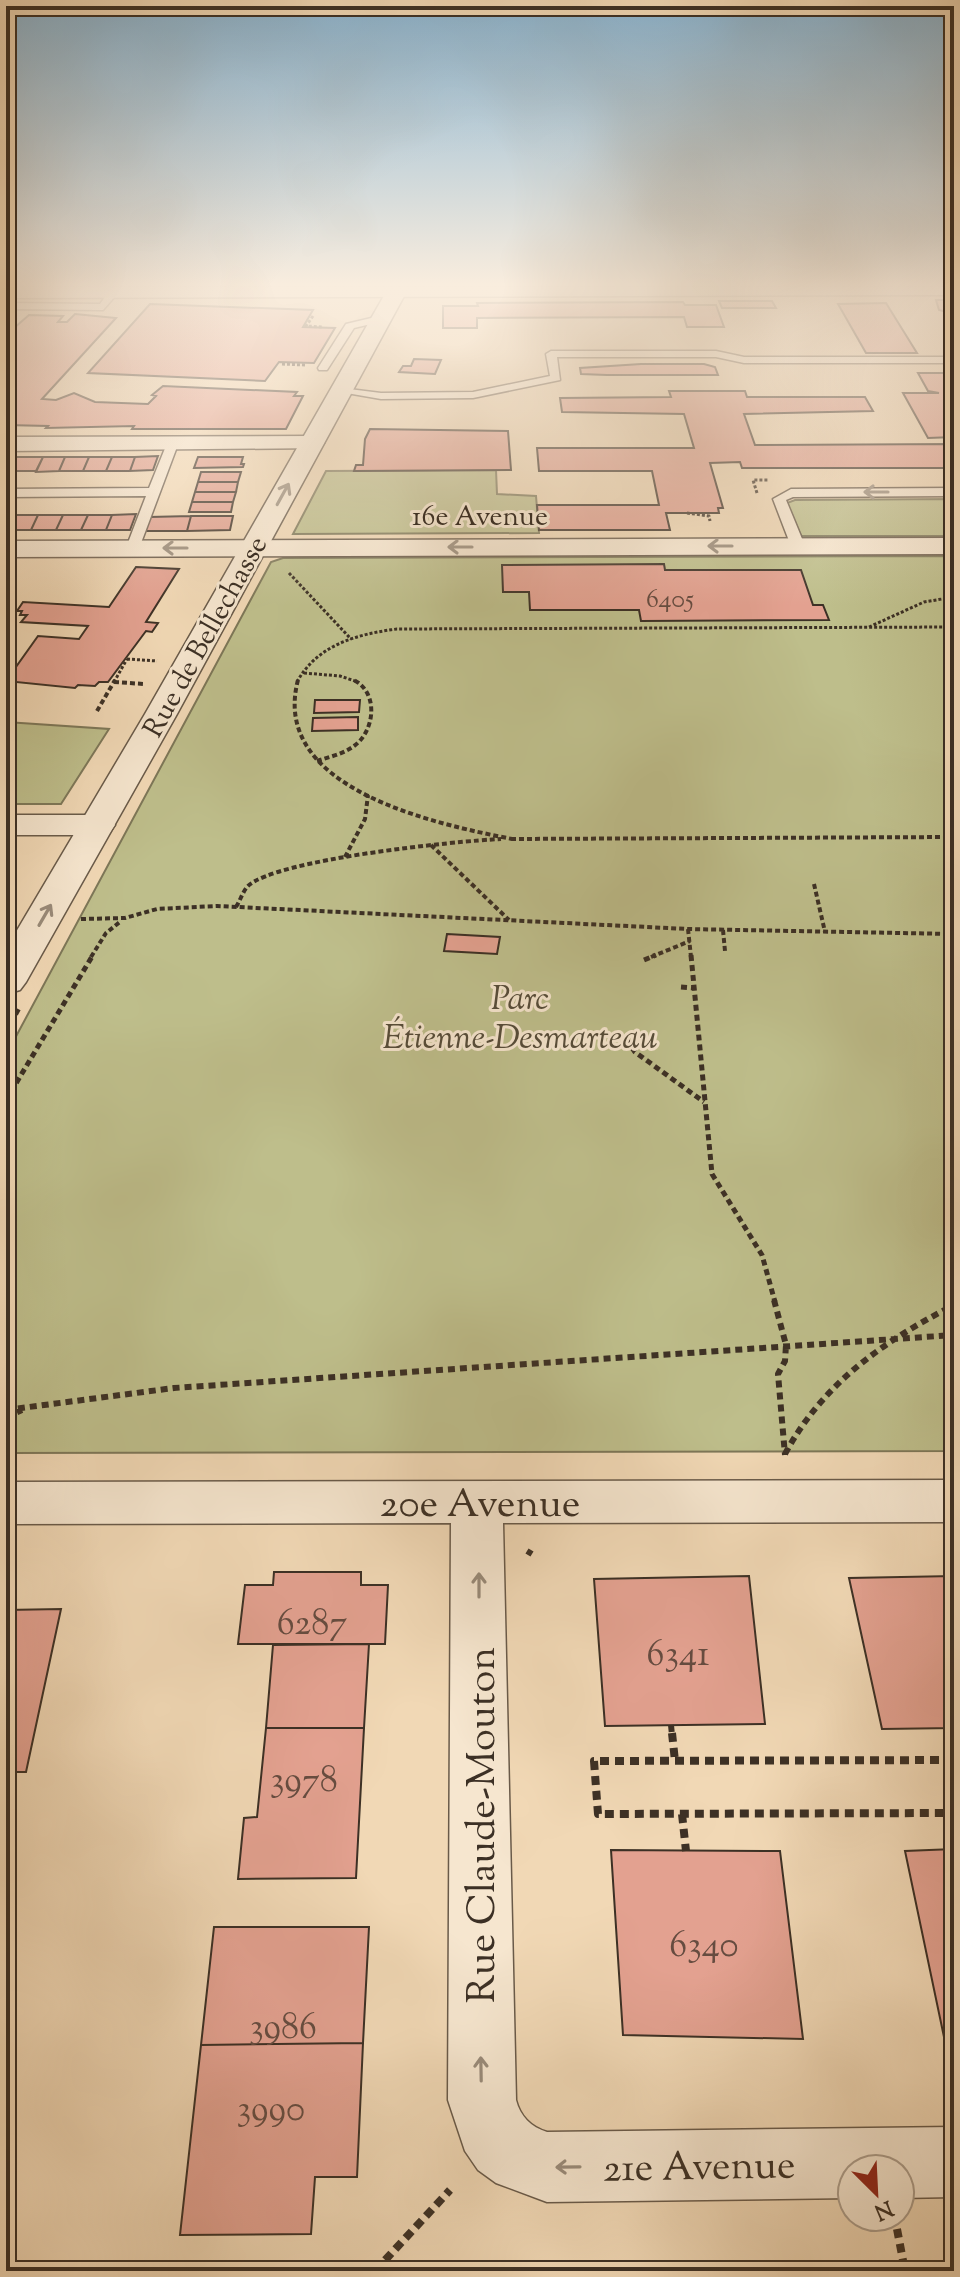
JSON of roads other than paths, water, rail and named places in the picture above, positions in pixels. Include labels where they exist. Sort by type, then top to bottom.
[{"type":"street","name":"Rue de Bellechasse","points":[[6,982],[98,825],[312,443],[322,393]]},
{"type":"street","points":[[6,444],[312,443]]},
{"type":"street","name":"16e Avenue","points":[[6,549],[954,546]]},
{"type":"street","points":[[6,825],[98,825]]},
{"type":"street","name":"20e Avenue","points":[[6,1503],[954,1501]]},
{"type":"street","name":"Rue Claude-Mouton","points":[[477,1503],[482,2100],[486,2122],[499,2143]]},
{"type":"street","name":"21e Avenue","points":[[499,2143],[519,2160],[547,2167],[954,2162]]},
{"type":"lane","points":[[374,393],[381,396],[481,393]]},
{"type":"lane","points":[[133,548],[172,444]]},
{"type":"lane","points":[[6,493],[153,492]]},
{"type":"lane","points":[[798,546],[779,499],[782,496],[954,492]]},
{"type":"park label","name":"Parc Étienne-Desmarteau","points":[[520,1016]]}]
